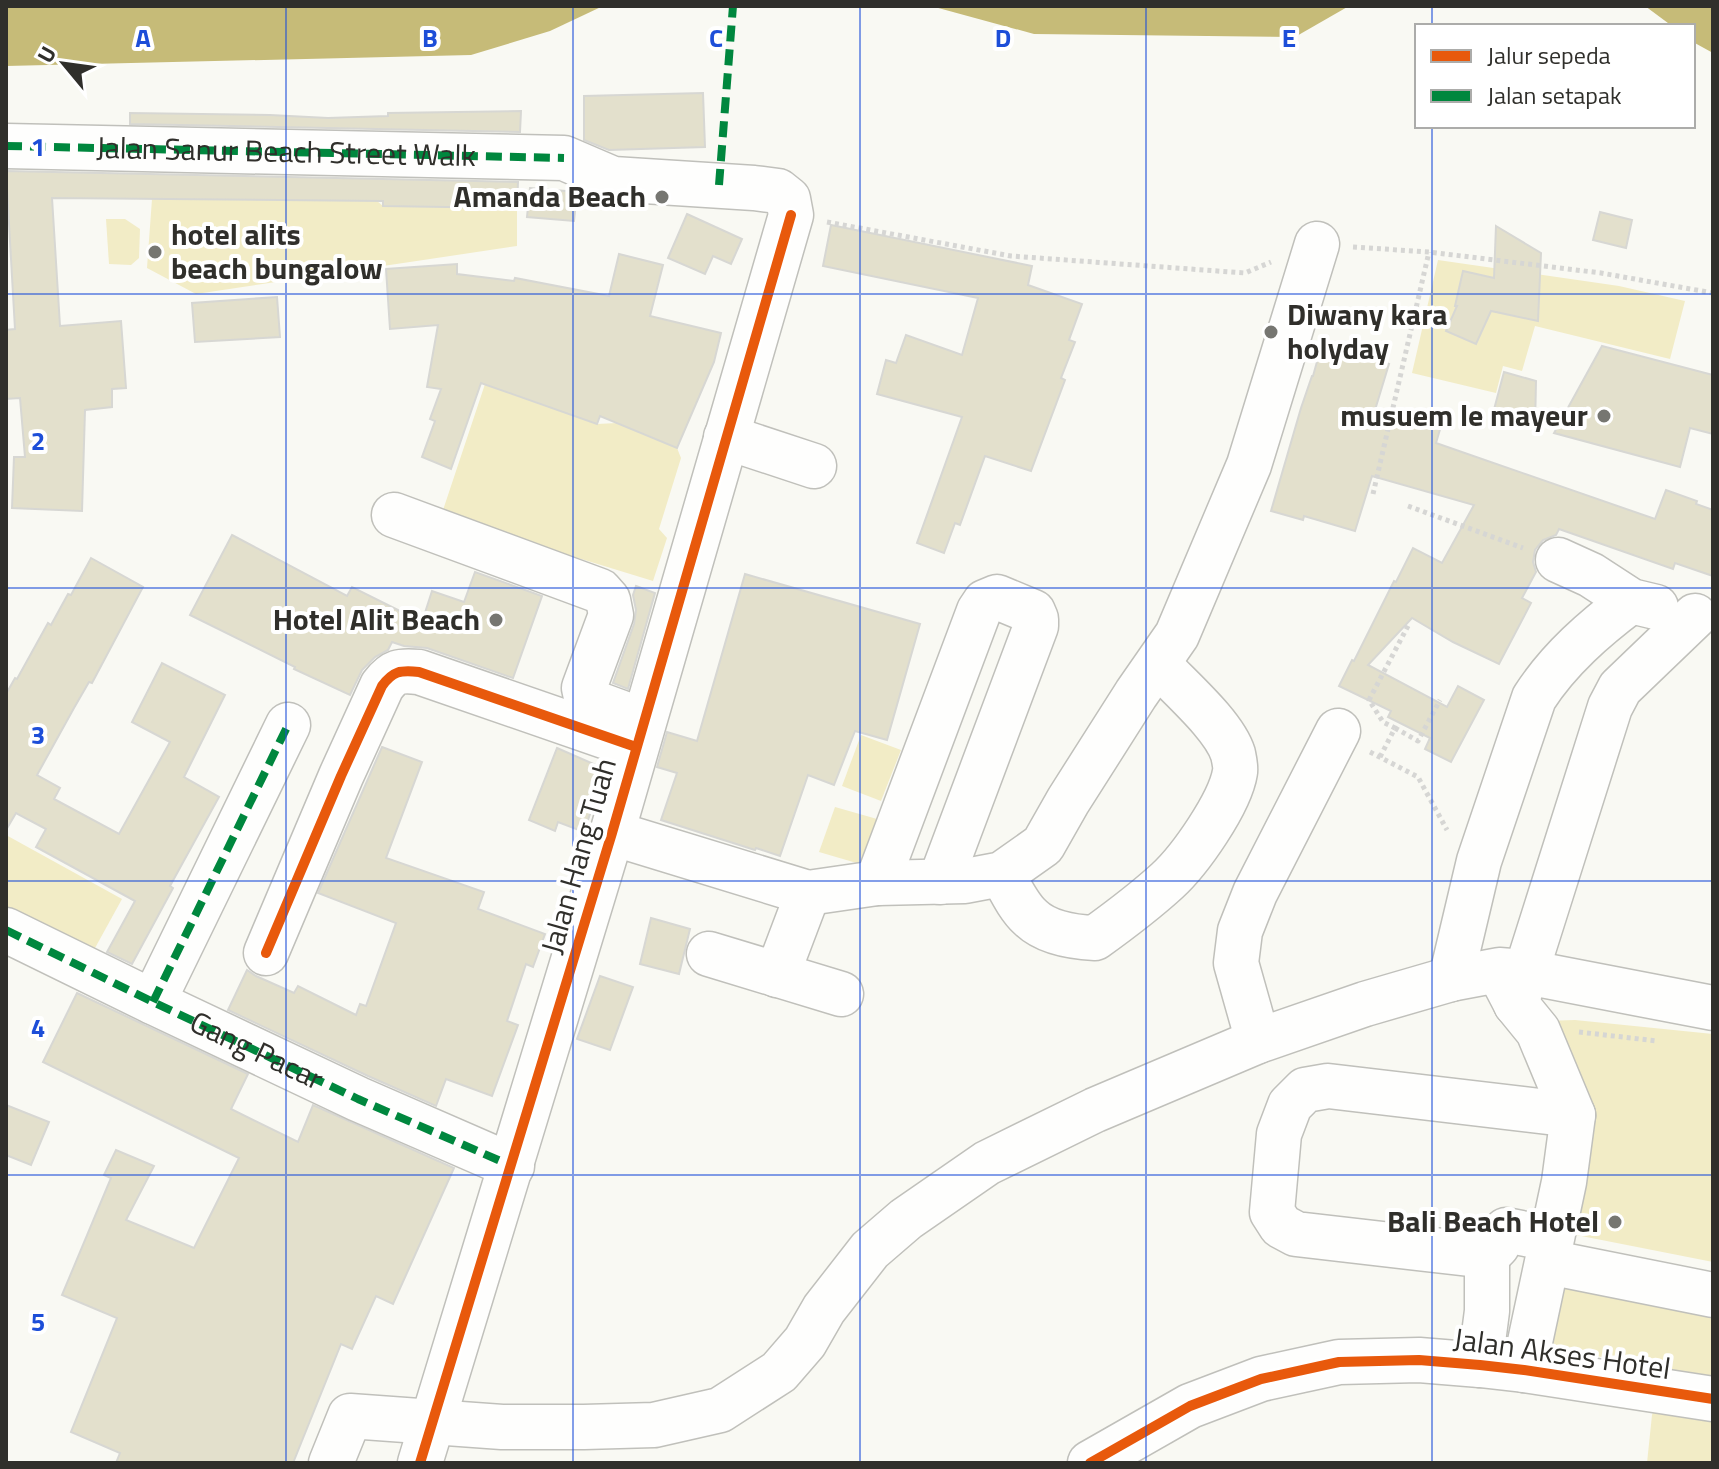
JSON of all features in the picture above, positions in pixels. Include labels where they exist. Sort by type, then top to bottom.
[{"type":"street","name":"Jalan Sanur Beach Street Walk","points":[[6,146],[564,158],[613,179],[778,191],[788,199],[791,215]]},
{"type":"street","name":"Jalan Hang Tuah","points":[[420,1463],[612,833],[791,215]]},
{"type":"street","points":[[612,833],[808,893],[877,883],[965,881],[1002,874],[1043,845],[1136,694],[1177,635],[1249,465],[1317,244]]},
{"type":"street","points":[[726,437],[814,466]]},
{"type":"street","points":[[394,515],[600,591],[608,600],[611,615],[584,688],[586,697],[640,734]]},
{"type":"street","points":[[1558,560],[1591,575],[1631,601],[1704,618]]},
{"type":"street","points":[[877,883],[979,611],[985,602],[997,597],[1033,612],[1036,626],[940,882]]},
{"type":"street","points":[[1451,979],[1479,861],[1534,698],[1545,681],[1594,629],[1631,601]]},
{"type":"street","points":[[1524,1370],[1564,1182],[1573,1115],[1520,994],[1610,707],[1620,688],[1704,618]]},
{"type":"street","points":[[1002,874],[1030,917],[1047,928],[1074,937],[1095,938],[1170,878],[1198,843],[1224,801],[1236,770],[1232,751],[1217,728],[1158,664]]},
{"type":"street","points":[[266,953],[341,776],[389,676],[400,671],[419,672],[640,734]]},
{"type":"street","points":[[153,1002],[288,725]]},
{"type":"street","points":[[1258,1041],[1236,963],[1240,931],[1255,893],[1337,733]]},
{"type":"street","points":[[777,975],[808,893]]},
{"type":"street","name":"Gang Pacar","points":[[6,930],[358,1099],[512,1166]]},
{"type":"street","points":[[709,954],[841,994]]},
{"type":"street","points":[[331,1463],[350,1416],[502,1427],[654,1425],[720,1410],[779,1372],[805,1342],[824,1309],[870,1250],[906,1219],[987,1163],[1095,1110],[1258,1041],[1365,1004],[1451,979],[1520,994],[1713,1008]]},
{"type":"street","points":[[1487,1256],[1296,1234],[1281,1226],[1272,1212],[1279,1134],[1290,1105],[1305,1090],[1328,1086],[1573,1115]]},
{"type":"street","points":[[1480,1365],[1487,1311],[1487,1256],[1506,1230],[1550,1251],[1713,1295]]},
{"type":"street","name":"Jalan Akses Hotel","points":[[1090,1463],[1190,1406],[1261,1379],[1339,1362],[1419,1360],[1480,1365],[1713,1399]]},
{"type":"path","points":[[791,215],[1011,256],[1245,273],[1317,244],[1429,252],[1622,276],[1713,293]]},
{"type":"path","points":[[1373,494],[1429,252]]},
{"type":"path","points":[[1408,506],[1558,560]]},
{"type":"path","points":[[1409,624],[1369,700],[1383,722],[1418,741],[1440,700]]},
{"type":"path","points":[[1380,757],[1395,728]]},
{"type":"path","points":[[1337,733],[1418,777],[1455,842],[1479,861]]},
{"type":"path","points":[[1520,994],[1586,1033],[1665,1042]]},
{"type":"shaded area","points":[[6,6],[603,6],[550,31],[471,55],[6,66]]},
{"type":"shaded area","points":[[931,6],[1349,6],[1295,37],[1034,34]]},
{"type":"shaded area","points":[[1645,6],[1713,6],[1713,53],[1695,43],[1695,24],[1669,24]]},
{"type":"shaded area","points":[[152,199],[377,201],[383,206],[517,208],[517,246],[196,294],[147,268]]},
{"type":"shaded area","points":[[106,219],[125,219],[140,229],[139,258],[131,265],[109,264]]},
{"type":"shaded area","points":[[1438,260],[1619,286],[1685,301],[1670,359],[1535,326],[1522,371],[1503,366],[1496,393],[1412,373]]},
{"type":"shaded area","points":[[485,384],[597,424],[617,423],[677,448],[681,458],[659,529],[667,538],[653,581],[441,516]]},
{"type":"shaded area","points":[[861,735],[901,750],[881,801],[842,786]]},
{"type":"shaded area","points":[[835,807],[877,819],[860,864],[819,852]]},
{"type":"shaded area","points":[[6,835],[122,899],[84,968],[6,926]]},
{"type":"shaded area","points":[[1575,1020],[1713,1034],[1713,1262],[1556,1231],[1544,1021]]},
{"type":"shaded area","points":[[1554,1277],[1713,1307],[1713,1381],[1541,1344]]},
{"type":"shaded area","points":[[1658,1399],[1713,1410],[1713,1463],[1647,1463],[1652,1415]]},
{"type":"building","points":[[703,93],[705,147],[609,150],[584,140],[584,96]]},
{"type":"building","points":[[521,111],[520,132],[130,124],[130,113],[328,118],[388,116],[388,113]]},
{"type":"building","points":[[6,171],[518,182],[517,208],[383,206],[383,201],[52,198],[60,326],[121,321],[126,388],[112,389],[112,407],[85,410],[82,511],[12,508],[14,457],[25,457],[20,398],[6,399],[6,330],[15,329]]},
{"type":"building","points":[[530,188],[577,192],[574,221],[527,217]]},
{"type":"building","points":[[1600,212],[1632,220],[1626,248],[1593,240]]},
{"type":"building","points":[[687,214],[742,239],[731,264],[713,256],[705,274],[668,258]]},
{"type":"building","points":[[831,225],[1032,266],[1028,285],[1082,304],[1069,340],[1075,342],[1061,378],[1065,380],[1031,471],[985,456],[960,525],[955,523],[944,553],[917,543],[962,417],[877,394],[886,360],[896,363],[906,335],[962,355],[978,298],[823,266]]},
{"type":"building","points":[[1496,226],[1541,253],[1538,321],[1491,311],[1476,344],[1446,331],[1457,306],[1463,271],[1494,278]]},
{"type":"building","points":[[619,254],[663,265],[650,316],[721,333],[714,362],[677,448],[600,416],[597,424],[481,383],[451,469],[422,457],[435,421],[430,419],[441,389],[427,387],[438,325],[390,329],[386,269],[457,264],[457,274],[514,281],[515,278],[609,296]]},
{"type":"building","points":[[277,297],[280,337],[195,342],[192,303]]},
{"type":"building","points":[[1322,344],[1389,364],[1375,410],[1441,426],[1436,443],[1655,519],[1666,490],[1713,510],[1713,576],[1675,563],[1673,569],[1559,529],[1556,535],[1543,540],[1535,550],[1533,562],[1536,572],[1522,598],[1531,603],[1499,664],[1412,618],[1368,665],[1447,707],[1458,686],[1484,700],[1451,762],[1425,749],[1430,738],[1388,717],[1391,711],[1339,686],[1413,548],[1442,563],[1474,505],[1372,476],[1355,531],[1304,516],[1303,520],[1271,511]]},
{"type":"building","points":[[1602,346],[1713,375],[1713,434],[1690,428],[1680,467],[1554,433]]},
{"type":"building","points":[[1504,372],[1536,381],[1535,428],[1492,417]]},
{"type":"building","points":[[232,535],[347,596],[352,587],[422,622],[432,591],[464,602],[475,572],[542,596],[513,678],[427,648],[392,642],[388,650],[362,670],[350,695],[190,615]]},
{"type":"building","points":[[91,558],[143,587],[92,683],[89,682],[37,775],[60,788],[54,799],[119,834],[170,742],[132,722],[162,663],[225,695],[184,777],[219,797],[132,964],[107,952],[135,901],[36,847],[46,829],[16,813],[6,830],[6,694],[48,623],[51,625],[68,594],[71,595]]},
{"type":"building","points":[[745,574],[920,624],[887,740],[855,731],[834,785],[808,775],[780,856],[661,820],[677,773],[657,767],[667,732],[697,741]]},
{"type":"building","points":[[636,586],[655,593],[628,689],[613,683],[634,624],[636,610],[633,595]]},
{"type":"building","points":[[382,747],[422,762],[386,858],[484,892],[478,909],[545,934],[533,967],[526,964],[507,1021],[518,1025],[492,1096],[446,1079],[436,1106],[228,1010],[247,970],[294,993],[298,986],[356,1015],[360,1004],[366,1006],[396,923],[318,893]]},
{"type":"building","points":[[557,748],[605,769],[584,832],[558,822],[555,831],[529,820]]},
{"type":"building","points":[[651,918],[690,929],[679,974],[640,964]]},
{"type":"building","points":[[600,976],[633,987],[610,1050],[577,1039]]},
{"type":"building","points":[[77,993],[248,1074],[231,1109],[298,1142],[313,1105],[454,1168],[393,1304],[376,1296],[352,1349],[341,1344],[293,1463],[116,1463],[120,1453],[71,1432],[117,1318],[62,1295],[111,1178],[104,1175],[116,1150],[154,1166],[126,1220],[194,1248],[239,1158],[43,1062]]},
{"type":"building","points":[[6,1105],[49,1122],[31,1165],[6,1155]]},
{"type":"marked path","points":[[719,185],[733,6]]},
{"type":"marked path","points":[[6,146],[564,158]]},
{"type":"marked path","points":[[153,1002],[288,725]]},
{"type":"marked path","points":[[6,930],[358,1099],[512,1166]]},
{"type":"cycle path","points":[[420,1463],[612,833],[791,215]]},
{"type":"cycle path","points":[[266,953],[382,686],[394,674],[419,672],[636,747]]},
{"type":"cycle path","points":[[1090,1463],[1190,1406],[1261,1379],[1339,1362],[1419,1360],[1480,1365],[1713,1399]]},
{"type":"place","name":"Amanda Beach","points":[[662,197]]},
{"type":"place","name":"hotel alits beach bungalow","points":[[155,252]]},
{"type":"place","name":"Diwany kara holyday","points":[[1271,332]]},
{"type":"place","name":"musuem le mayeur","points":[[1604,416]]},
{"type":"place","name":"Hotel Alit Beach","points":[[496,620]]},
{"type":"place","name":"Bali Beach Hotel","points":[[1615,1222]]}]
